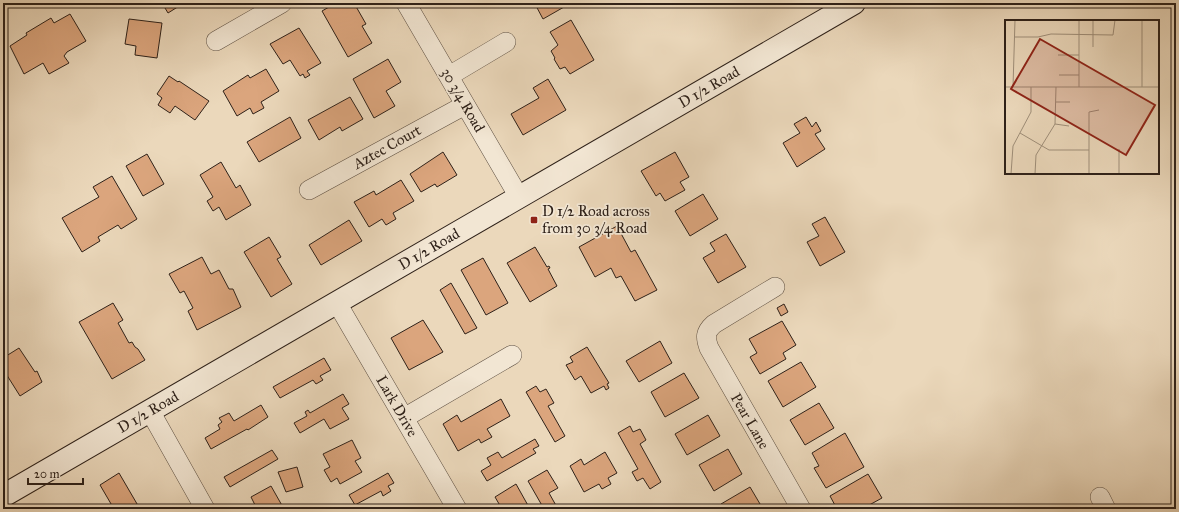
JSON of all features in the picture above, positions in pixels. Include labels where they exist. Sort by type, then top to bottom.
[{"type":"main road","name":"D 1/2 Road","points":[[4,494],[854,3]]},
{"type":"street","points":[[216,41],[282,3]]},
{"type":"street","name":"30 3/4 Road","points":[[406,3],[519,197]]},
{"type":"street","points":[[448,76],[506,42]]},
{"type":"street","name":"Aztec Court","points":[[309,190],[466,105]]},
{"type":"street","name":"Pear Lane","points":[[775,288],[722,318],[707,330],[706,339],[709,348],[801,509]]},
{"type":"street","name":"Lark Drive","points":[[337,303],[457,509]]},
{"type":"street","points":[[404,418],[512,355]]},
{"type":"street","points":[[150,411],[206,509]]},
{"type":"building","points":[[162,3],[184,3],[168,13]]},
{"type":"building","points":[[336,3],[354,3],[366,24],[362,26],[372,43],[348,57],[322,11]]},
{"type":"building","points":[[522,3],[562,3],[564,7],[543,19],[535,4],[526,7]]},
{"type":"building","points":[[70,14],[86,41],[67,52],[64,56],[69,63],[49,74],[43,63],[24,74],[10,46],[27,35],[26,33],[51,18],[54,23]]},
{"type":"building","points":[[129,19],[162,23],[157,58],[135,55],[136,46],[125,44]]},
{"type":"building","points":[[571,20],[594,60],[570,74],[565,67],[560,69],[554,59],[555,58],[551,51],[558,45],[550,32]]},
{"type":"building","points":[[299,28],[321,63],[307,71],[310,75],[305,78],[303,74],[300,76],[290,60],[283,64],[270,44]]},
{"type":"building","points":[[388,59],[401,82],[386,91],[395,106],[374,118],[353,79]]},
{"type":"building","points":[[266,69],[279,91],[261,102],[264,108],[253,114],[250,108],[237,116],[223,91],[248,75],[250,78]]},
{"type":"building","points":[[169,76],[209,101],[195,120],[175,106],[170,113],[158,105],[162,98],[157,94]]},
{"type":"building","points":[[548,79],[566,110],[523,135],[511,114],[539,98],[533,88]]},
{"type":"building","points":[[350,97],[363,119],[342,131],[340,127],[319,140],[308,120]]},
{"type":"building","points":[[290,117],[301,138],[259,162],[247,142]]},
{"type":"building","points":[[806,117],[812,127],[816,122],[821,131],[815,134],[825,149],[797,167],[783,143],[800,133],[794,124]]},
{"type":"building","points":[[443,152],[457,175],[437,187],[435,184],[421,192],[410,174]]},
{"type":"building","points":[[675,152],[689,177],[680,182],[685,190],[665,201],[660,193],[656,196],[641,171]]},
{"type":"building","points":[[147,154],[164,184],[143,196],[126,166]]},
{"type":"building","points":[[221,162],[236,188],[240,185],[251,205],[226,220],[219,207],[213,211],[207,201],[213,197],[200,175]]},
{"type":"building","points":[[112,176],[137,219],[121,229],[118,225],[98,237],[100,241],[82,252],[62,218],[99,197],[93,187]]},
{"type":"building","points":[[401,180],[414,201],[393,213],[396,219],[386,225],[382,219],[369,227],[354,202],[374,191],[376,195]]},
{"type":"building","points":[[703,194],[718,219],[690,236],[675,211]]},
{"type":"building","points":[[825,217],[845,252],[820,266],[807,242],[819,236],[812,224]]},
{"type":"building","points":[[349,220],[362,241],[321,265],[309,245]]},
{"type":"building","points":[[617,226],[631,252],[635,250],[657,290],[635,301],[621,276],[616,278],[611,268],[595,277],[579,247]]},
{"type":"building","points":[[726,234],[746,267],[718,283],[703,258],[715,251],[710,243]]},
{"type":"building","points":[[269,237],[281,257],[277,259],[292,284],[271,297],[244,252]]},
{"type":"building","points":[[535,247],[547,267],[549,266],[550,268],[548,269],[557,286],[530,302],[507,263]]},
{"type":"building","points":[[202,257],[211,274],[219,270],[229,289],[233,289],[241,307],[197,330],[188,311],[193,308],[184,291],[180,293],[169,274]]},
{"type":"building","points":[[483,258],[508,303],[486,315],[461,270]]},
{"type":"building","points":[[451,283],[477,328],[465,334],[440,290]]},
{"type":"building","points":[[113,303],[123,320],[118,323],[129,343],[132,342],[145,360],[112,379],[79,322]]},
{"type":"building","points":[[784,304],[788,312],[781,316],[777,308]]},
{"type":"building","points":[[423,320],[443,352],[409,370],[391,338]]},
{"type":"building","points":[[782,321],[796,345],[783,353],[786,359],[760,374],[750,357],[757,353],[749,339]]},
{"type":"building","points":[[660,341],[672,363],[639,382],[626,361]]},
{"type":"building","points":[[587,347],[609,383],[607,384],[609,388],[606,390],[604,386],[591,393],[581,376],[575,380],[566,365],[573,362],[570,357]]},
{"type":"building","points":[[19,348],[35,372],[37,371],[42,382],[20,396],[3,369],[3,358]]},
{"type":"building","points":[[324,358],[331,370],[320,376],[323,380],[316,384],[313,380],[280,398],[273,387]]},
{"type":"building","points":[[801,362],[816,387],[783,407],[768,381]]},
{"type":"building","points":[[684,373],[699,398],[665,417],[651,392]]},
{"type":"building","points":[[536,386],[540,392],[546,389],[554,403],[548,406],[565,436],[555,442],[526,392]]},
{"type":"building","points":[[343,394],[349,404],[342,408],[349,419],[330,429],[324,419],[300,433],[294,423],[307,416],[305,412],[308,410],[310,413]]},
{"type":"building","points":[[501,399],[510,416],[487,429],[492,437],[481,443],[479,439],[458,451],[443,424],[457,415],[461,422]]},
{"type":"building","points":[[819,403],[834,428],[805,445],[790,420]]},
{"type":"building","points":[[261,405],[268,417],[248,430],[247,429],[211,449],[205,438],[220,429],[218,425],[222,422],[219,418],[229,413],[234,421]]},
{"type":"building","points":[[708,415],[720,436],[687,455],[675,434]]},
{"type":"building","points":[[630,426],[633,432],[640,429],[646,440],[640,444],[661,482],[650,489],[643,478],[637,481],[632,472],[638,469],[618,433]]},
{"type":"building","points":[[845,433],[864,467],[826,488],[814,468],[819,466],[812,453]]},
{"type":"building","points":[[535,439],[539,446],[533,449],[536,453],[487,481],[481,471],[491,465],[487,458],[498,452],[502,458]]},
{"type":"building","points":[[352,440],[361,458],[355,461],[362,472],[340,484],[337,478],[331,482],[324,470],[330,467],[323,454]]},
{"type":"building","points":[[728,449],[742,474],[714,491],[699,465]]},
{"type":"building","points":[[272,450],[278,459],[230,487],[224,477]]},
{"type":"building","points":[[605,452],[617,473],[608,478],[611,484],[602,489],[599,484],[584,492],[570,466],[581,459],[584,465]]},
{"type":"building","points":[[297,467],[303,487],[286,492],[278,472]]},
{"type":"building","points":[[547,470],[558,488],[549,493],[558,509],[544,509],[528,481]]},
{"type":"building","points":[[119,473],[140,509],[114,509],[100,485]]},
{"type":"building","points":[[388,473],[394,483],[388,486],[391,491],[383,496],[381,491],[355,505],[349,495]]},
{"type":"building","points":[[868,474],[882,498],[862,509],[837,509],[830,496]]},
{"type":"building","points":[[516,484],[530,509],[502,509],[495,497]]},
{"type":"building","points":[[271,486],[284,509],[257,509],[251,497]]},
{"type":"building","points":[[750,487],[763,509],[724,509],[721,504]]},
{"type":"place","name":"D 1/2 Road across from 30 3/4 Road","points":[[534,220]]}]
